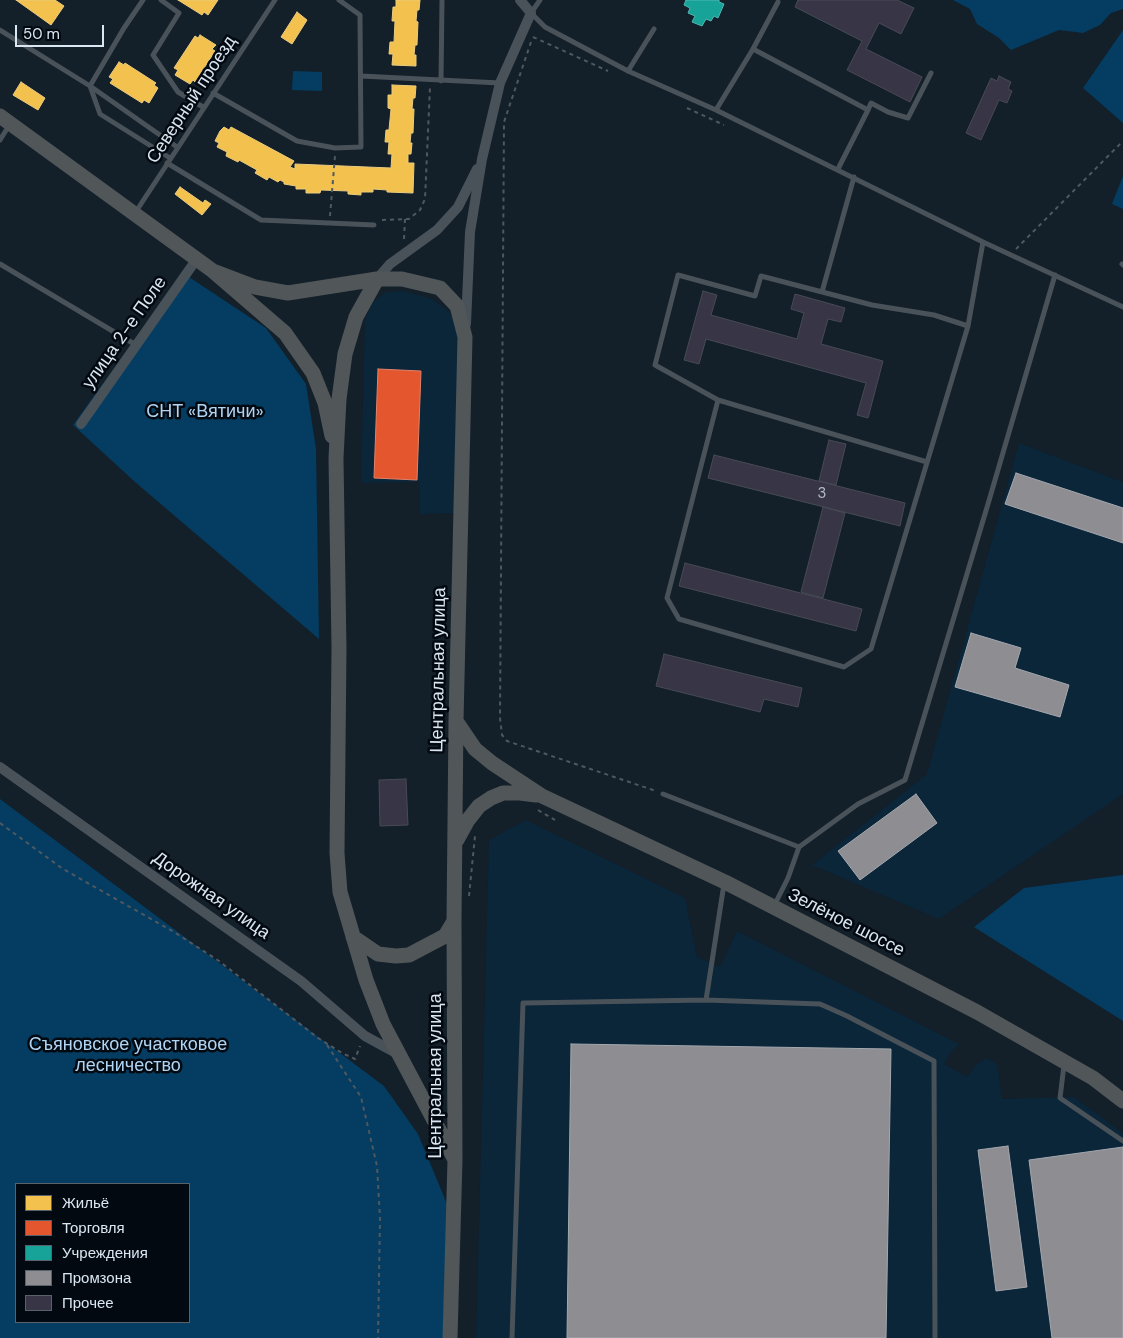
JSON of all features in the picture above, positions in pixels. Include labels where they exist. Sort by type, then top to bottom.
[{"type":"main road","points":[[5,120],[212,271],[285,333],[313,372],[325,403],[336,458]]},
{"type":"main road","points":[[212,271],[255,286],[288,293],[376,279],[402,279],[440,288],[457,306],[465,338]]},
{"type":"main road","points":[[376,279],[356,316],[345,354],[339,399],[336,458],[339,648],[337,853],[340,892],[366,980],[383,1024],[455,1160]]},
{"type":"main road","name":"Центральная улица","points":[[450,1338],[455,1160],[454,921],[456,721],[465,338]]},
{"type":"main road","points":[[456,721],[475,749],[538,802]]},
{"type":"main road","points":[[455,844],[468,820],[479,806],[490,798],[504,793],[520,793],[538,802]]},
{"type":"main road","name":"Зелёное шоссе","points":[[538,802],[725,882],[774,907],[977,1012],[1093,1078],[1123,1101]]},
{"type":"main road","points":[[353,937],[378,954],[396,956],[409,954],[444,936],[454,921]]},
{"type":"street","points":[[520,0],[531,13]]},
{"type":"street","name":"Центральная улица","points":[[465,338],[470,232],[482,159],[500,83],[531,13]]},
{"type":"street","points":[[376,279],[390,264],[437,230],[458,208],[482,159]]},
{"type":"street","name":"улица 2-е Поле","points":[[81,424],[196,260]]},
{"type":"street","name":"Дорожная улица","points":[[0,766],[301,980],[365,1036],[401,1055]]},
{"type":"lane","points":[[90,86],[143,0]]},
{"type":"lane","points":[[161,0],[179,13],[152,55],[178,92],[204,108]]},
{"type":"lane","name":"Северный проезд","points":[[133,215],[275,0]]},
{"type":"lane","points":[[213,93],[297,141],[335,148],[361,147],[360,15],[339,0]]},
{"type":"lane","points":[[441,81],[442,0]]},
{"type":"lane","points":[[540,0],[531,13],[545,27],[628,70],[716,110],[983,242],[1123,308]]},
{"type":"lane","points":[[716,110],[753,49],[778,2]]},
{"type":"lane","points":[[628,70],[654,29]]},
{"type":"lane","points":[[0,30],[90,86],[177,147]]},
{"type":"lane","points":[[753,49],[868,110]]},
{"type":"lane","points":[[838,169],[871,103],[888,112],[908,118],[932,73]]},
{"type":"lane","points":[[361,76],[500,83]]},
{"type":"lane","points":[[90,86],[100,114],[168,161],[261,220],[374,226]]},
{"type":"lane","points":[[0,140],[5,120]]},
{"type":"lane","points":[[822,292],[854,177]]},
{"type":"lane","points":[[718,400],[667,598],[680,619],[844,667],[872,649],[968,326],[983,242]]},
{"type":"lane","points":[[0,264],[136,346]]},
{"type":"lane","points":[[927,462],[718,400],[655,365],[678,275],[755,296],[761,276],[872,305],[934,315],[968,326]]},
{"type":"lane","points":[[774,907],[788,878],[799,847],[858,804],[905,780],[988,504],[1054,275]]},
{"type":"lane","points":[[663,794],[799,847]]},
{"type":"lane","points":[[706,1000],[725,882]]},
{"type":"lane","points":[[512,1338],[524,1003],[706,1000],[820,1004],[847,1016],[934,1062],[936,1338]]},
{"type":"lane","points":[[1064,1062],[1060,1098],[1123,1141]]},
{"type":"path","points":[[522,33],[613,74]]},
{"type":"path","points":[[533,37],[504,122],[500,708],[502,735],[507,741],[663,794]]},
{"type":"path","points":[[374,226],[375,220],[409,219],[420,210],[425,199],[430,80]]},
{"type":"path","points":[[684,106],[728,126]]},
{"type":"path","points":[[1011,254],[1123,141]]},
{"type":"path","points":[[330,223],[335,148]]},
{"type":"path","points":[[538,802],[555,820]]},
{"type":"path","points":[[0,823],[63,869],[174,932],[219,961],[326,1043],[342,1053],[355,1059],[365,1036]]},
{"type":"path","points":[[468,901],[476,832]]},
{"type":"path","points":[[326,1043],[361,1097],[377,1166],[380,1218],[378,1338]]},
{"type":"shaded area","points":[[404,291],[432,299],[452,314],[459,337],[456,513],[420,514],[420,482],[361,483],[365,319],[373,302],[386,292]]},
{"type":"shaded area","points":[[1019,443],[1123,482],[1123,794],[939,919],[812,865],[927,774]]},
{"type":"shaded area","points":[[526,820],[685,898],[697,957],[720,967],[737,931],[959,1044],[950,1053],[944,1064],[967,1077],[976,1065],[986,1058],[997,1064],[1002,1099],[1074,1097],[1123,1133],[1123,1338],[476,1338],[489,840]]},
{"type":"green space","points":[[953,0],[1123,0],[1123,9],[1111,13],[1100,25],[1083,33],[1059,30],[1011,50],[999,38],[977,24],[970,9]]},
{"type":"green space","points":[[1123,30],[1123,123],[1083,88]]},
{"type":"green space","points":[[293,71],[322,72],[322,91],[292,90]]},
{"type":"green space","points":[[1123,176],[1123,209],[1112,204]]},
{"type":"green space","name":"СНТ «Вятичи»","points":[[183,273],[266,328],[306,384],[316,449],[319,639],[135,482],[73,425]]},
{"type":"green space","name":"Съяновское участковое лесничество","points":[[0,799],[384,1086],[418,1134],[447,1204],[443,1338],[0,1338]]},
{"type":"green space","points":[[1123,875],[1123,1021],[974,927],[1024,888]]},
{"type":"building: Жильё","points":[[16,0],[55,0],[64,6],[51,25]]},
{"type":"building: Жильё","points":[[178,0],[218,0],[208,15],[204,12],[202,15]]},
{"type":"building: Жильё","points":[[396,0],[420,0],[416,21],[418,22],[417,45],[415,45],[414,55],[416,55],[416,66],[392,65],[393,54],[389,54],[390,42],[394,42],[395,21],[392,21],[393,7],[396,7]]},
{"type":"building: Жильё","points":[[297,12],[307,20],[292,44],[281,37]]},
{"type":"building: Жильё","points":[[200,35],[216,45],[212,49],[215,51],[195,82],[193,80],[190,84],[175,75],[178,70],[174,68],[195,36],[198,38]]},
{"type":"building: Жильё","points":[[119,62],[124,65],[125,63],[156,83],[154,85],[158,88],[149,103],[144,100],[142,103],[110,83],[113,79],[109,77]]},
{"type":"building: Жильё","points":[[21,82],[45,98],[38,110],[13,95]]},
{"type":"building: Жильё","points":[[392,85],[416,86],[412,109],[414,109],[413,133],[411,133],[410,143],[412,143],[411,154],[408,154],[408,163],[414,163],[413,193],[387,192],[387,190],[373,189],[373,192],[361,192],[361,195],[348,194],[348,191],[321,190],[320,193],[306,193],[306,189],[296,189],[296,186],[284,184],[280,180],[278,182],[269,177],[267,180],[255,173],[257,170],[239,160],[238,162],[226,156],[227,152],[217,147],[219,143],[215,141],[220,131],[224,127],[229,130],[231,127],[294,161],[290,167],[295,169],[295,164],[391,168],[392,154],[388,154],[389,142],[385,142],[386,130],[389,130],[391,109],[388,108],[388,95],[392,95]]},
{"type":"building: Жильё","points":[[180,187],[203,203],[205,200],[211,204],[202,215],[175,194]]},
{"type":"building: Торговля","points":[[378,369],[421,371],[417,480],[374,478]]},
{"type":"building: Учреждения","points":[[686,0],[719,0],[719,2],[724,4],[718,18],[714,16],[711,21],[706,19],[702,26],[692,22],[695,16],[688,13],[690,8],[684,5]]},
{"type":"building: Промзона","points":[[1016,473],[1123,508],[1123,543],[1005,504]]},
{"type":"building: Промзона","points":[[971,633],[1021,648],[1015,668],[1069,685],[1060,717],[955,687]]},
{"type":"building: Промзона","points":[[916,794],[937,823],[860,880],[838,851]]},
{"type":"building: Промзона","points":[[571,1044],[891,1049],[886,1338],[567,1338]]},
{"type":"building: Промзона","points":[[1008,1146],[1027,1287],[996,1291],[978,1150]]},
{"type":"building: Промзона","points":[[1123,1147],[1123,1338],[1052,1338],[1029,1160]]},
{"type":"building: Прочее","points":[[798,0],[897,0],[914,8],[901,34],[879,23],[866,49],[922,77],[910,102],[847,70],[862,41],[795,7]]},
{"type":"building: Прочее","points":[[999,76],[1011,82],[1008,89],[1012,91],[1007,103],[999,100],[981,140],[966,133],[991,78],[997,81]]},
{"type":"building: Прочее","points":[[703,291],[717,295],[711,315],[797,339],[804,313],[791,309],[795,294],[845,308],[841,322],[828,319],[821,344],[883,361],[868,418],[857,415],[866,383],[706,339],[699,364],[684,360]]},
{"type":"building: Прочее","points":[[829,440],[846,444],[836,485],[819,481]]},
{"type":"building: Прочее","points":[[714,455],[905,503],[900,526],[708,478]]},
{"type":"building: Прочее","points":[[823,507],[845,513],[823,598],[801,592]]},
{"type":"building: Прочее","points":[[685,563],[862,609],[856,631],[679,586]]},
{"type":"building: Прочее","points":[[664,654],[802,688],[798,707],[764,699],[760,712],[656,686]]},
{"type":"building: Прочее","points":[[406,779],[408,825],[380,826],[379,780]]}]
